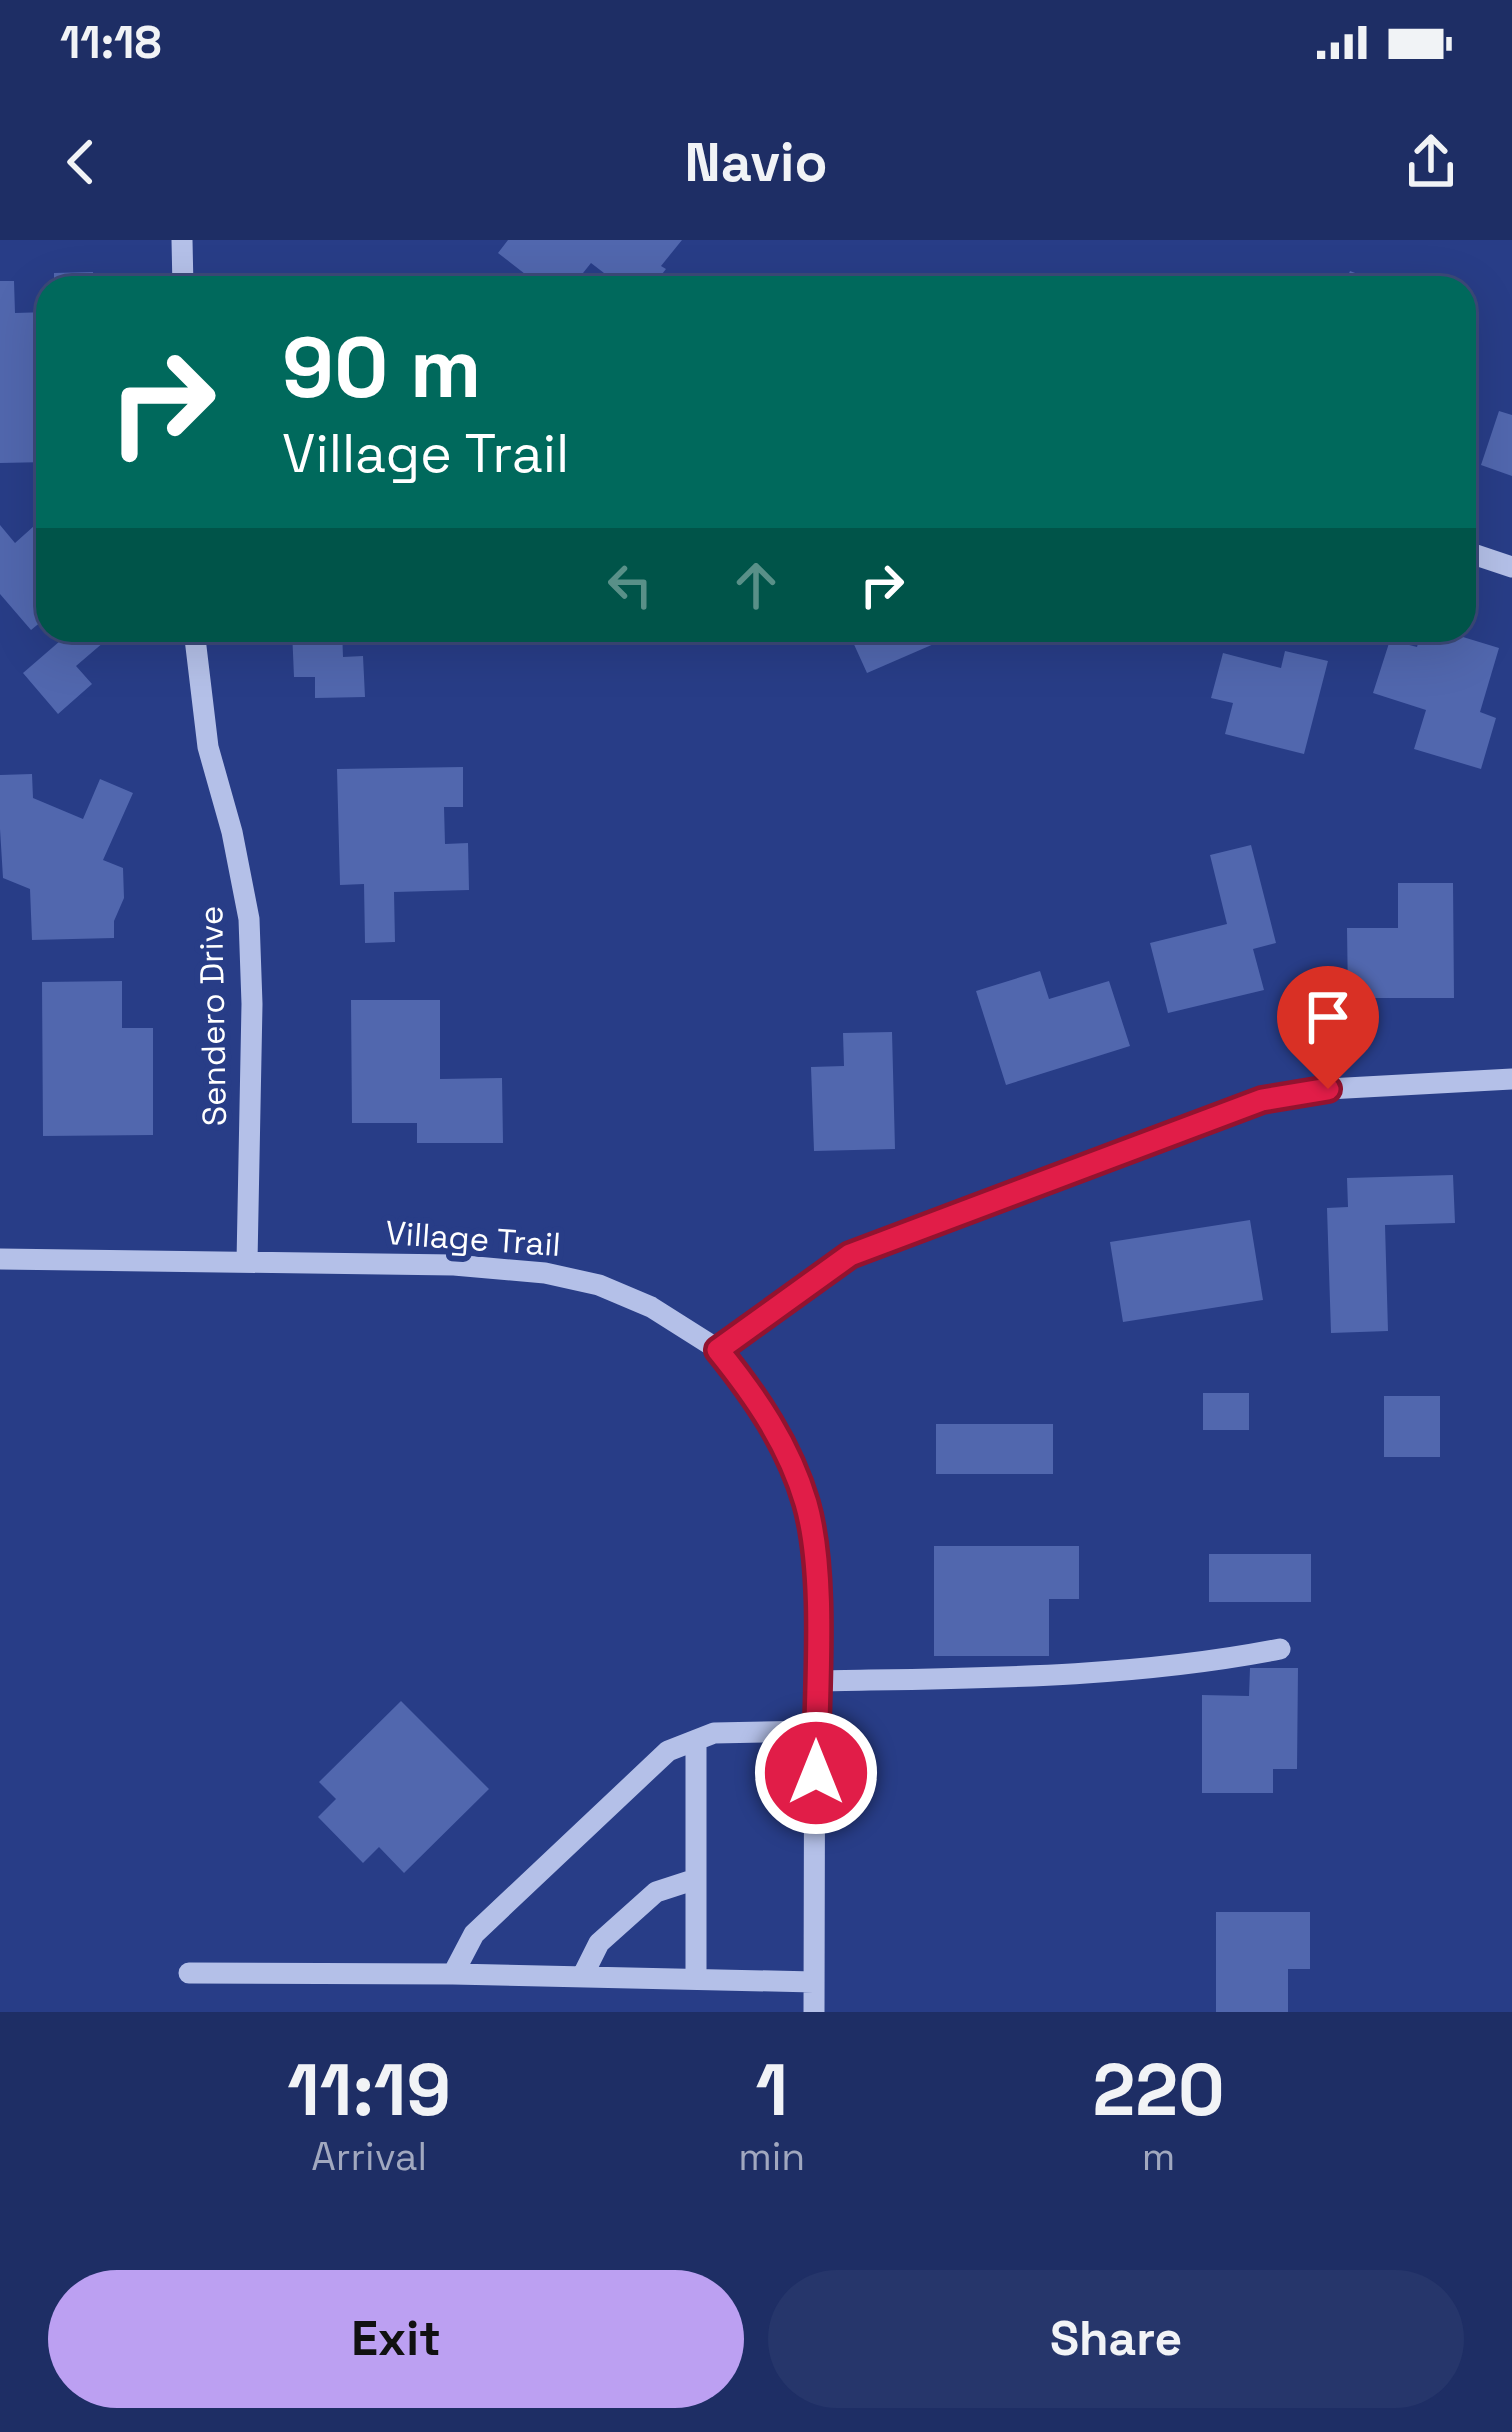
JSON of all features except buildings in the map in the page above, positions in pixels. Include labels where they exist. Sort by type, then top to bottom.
[{"type":"street","points":[[182,240],[183,276]]},
{"type":"street","points":[[1476,554],[1512,567]]},
{"type":"street","name":"Sendero Drive","points":[[195,642],[208,747],[232,832],[248,919],[252,1004],[247,1262]]},
{"type":"street","points":[[814,2012],[815,1572],[807,1507],[789,1456],[746,1385],[718,1350],[850,1255],[1262,1100],[1328,1089],[1512,1079]]},
{"type":"street","name":"Village Trail","points":[[0,1258],[454,1264],[545,1273],[598,1285],[650,1307],[718,1350]]},
{"type":"street","points":[[816,1681],[1001,1678],[1166,1667],[1280,1649]]},
{"type":"street","points":[[453,1974],[474,1934],[668,1751],[714,1733],[816,1731]]},
{"type":"street","points":[[696,1740],[696,1979]]},
{"type":"street","points":[[582,1977],[599,1943],[656,1892],[696,1879]]},
{"type":"street","points":[[188,1973],[814,1982]]},
{"type":"route","points":[[816,1773],[815,1572],[807,1507],[789,1456],[746,1385],[718,1350],[850,1255],[1262,1100],[1328,1089]]}]
